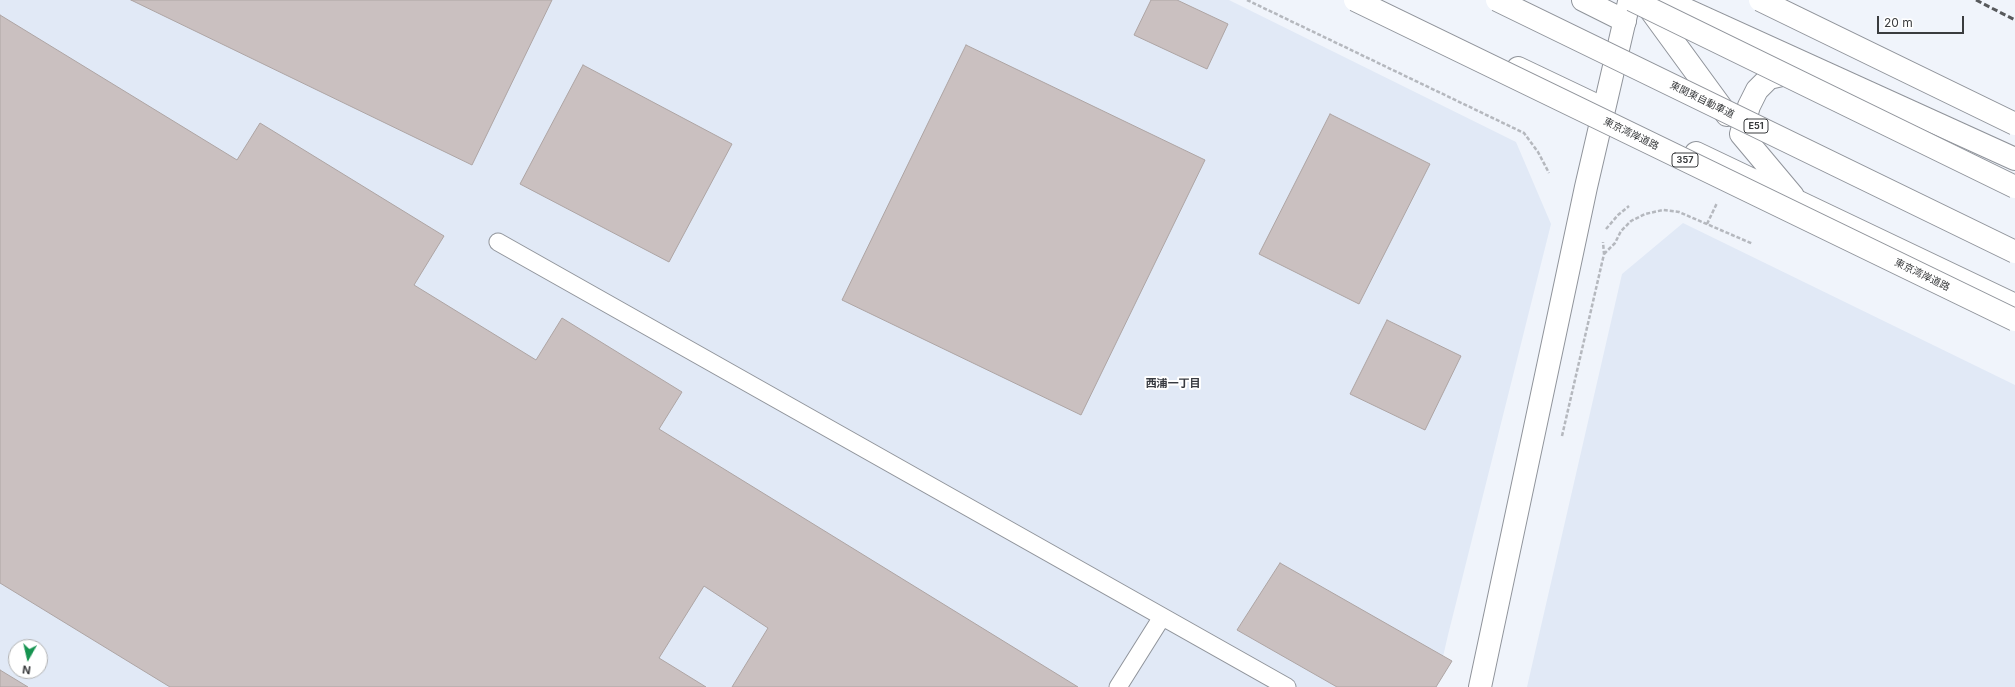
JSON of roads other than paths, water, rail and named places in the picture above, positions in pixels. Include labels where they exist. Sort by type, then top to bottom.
[{"type":"main road","name":"東京湾岸道路","points":[[1355,0],[2015,320]]},
{"type":"main road","name":"東京湾岸道路","points":[[1360,0],[1551,83],[2015,305]]},
{"type":"main road","name":"東関東自動車道","points":[[1497,0],[2015,252]]},
{"type":"main road","points":[[1583,0],[1629,7],[2015,187]]},
{"type":"main road","points":[[1644,0],[1741,134],[1797,202]]},
{"type":"main road","points":[[1664,0],[2015,159]]},
{"type":"main road","points":[[1760,0],[2015,124]]},
{"type":"main road","points":[[1480,687],[1603,108],[1629,7]]},
{"type":"main road","points":[[1741,134],[1749,106],[1757,90],[1769,78],[1786,74],[1828,85],[1848,83]]},
{"type":"lane","points":[[498,242],[1287,687]]},
{"type":"lane","points":[[1118,687],[1162,617]]},
{"type":"railway","points":[[1976,0],[2015,20]]},
{"type":"district","name":"西浦一丁目","points":[[1173,384]]}]
